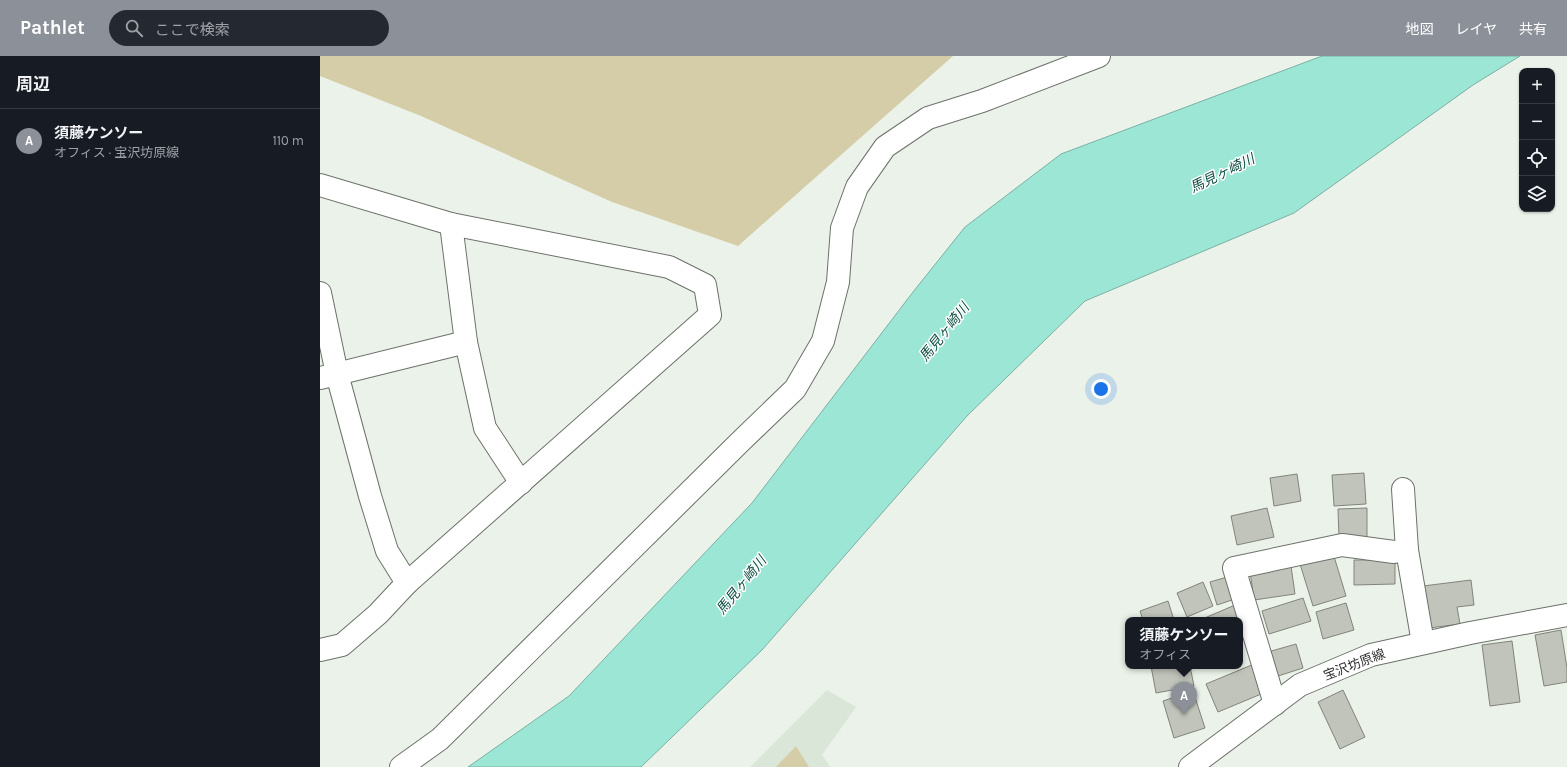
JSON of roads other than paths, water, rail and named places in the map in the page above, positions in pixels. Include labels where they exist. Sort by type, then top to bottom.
[{"type":"street","points":[[401,767],[440,738],[741,441],[795,390],[823,341],[838,282],[842,228],[857,187],[885,147],[928,118],[982,101],[1099,56]]},
{"type":"street","points":[[320,185],[451,224],[670,267],[705,285],[710,315],[407,583],[378,614],[342,645],[320,650]]},
{"type":"street","points":[[451,224],[466,342],[485,428],[521,483]]},
{"type":"street","points":[[320,293],[328,376],[370,496],[387,551],[407,583]]},
{"type":"street","points":[[328,376],[466,342]]},
{"type":"street","points":[[1403,489],[1408,550],[1423,643]]},
{"type":"street","points":[[1275,704],[1234,568],[1342,545],[1394,552],[1408,550]]},
{"type":"street","name":"宝沢坊原線","points":[[1190,767],[1300,685],[1371,655],[1470,633],[1567,615]]},
{"type":"water","name":"馬見ヶ崎川","points":[[1322,56],[1520,56],[1473,85],[1294,213],[1085,301],[967,416],[762,650],[641,767],[468,767],[569,696],[752,503],[913,292],[965,227],[1061,154]]},
{"type":"place","name":"須藤ケンソー","points":[[1184,715]]}]
